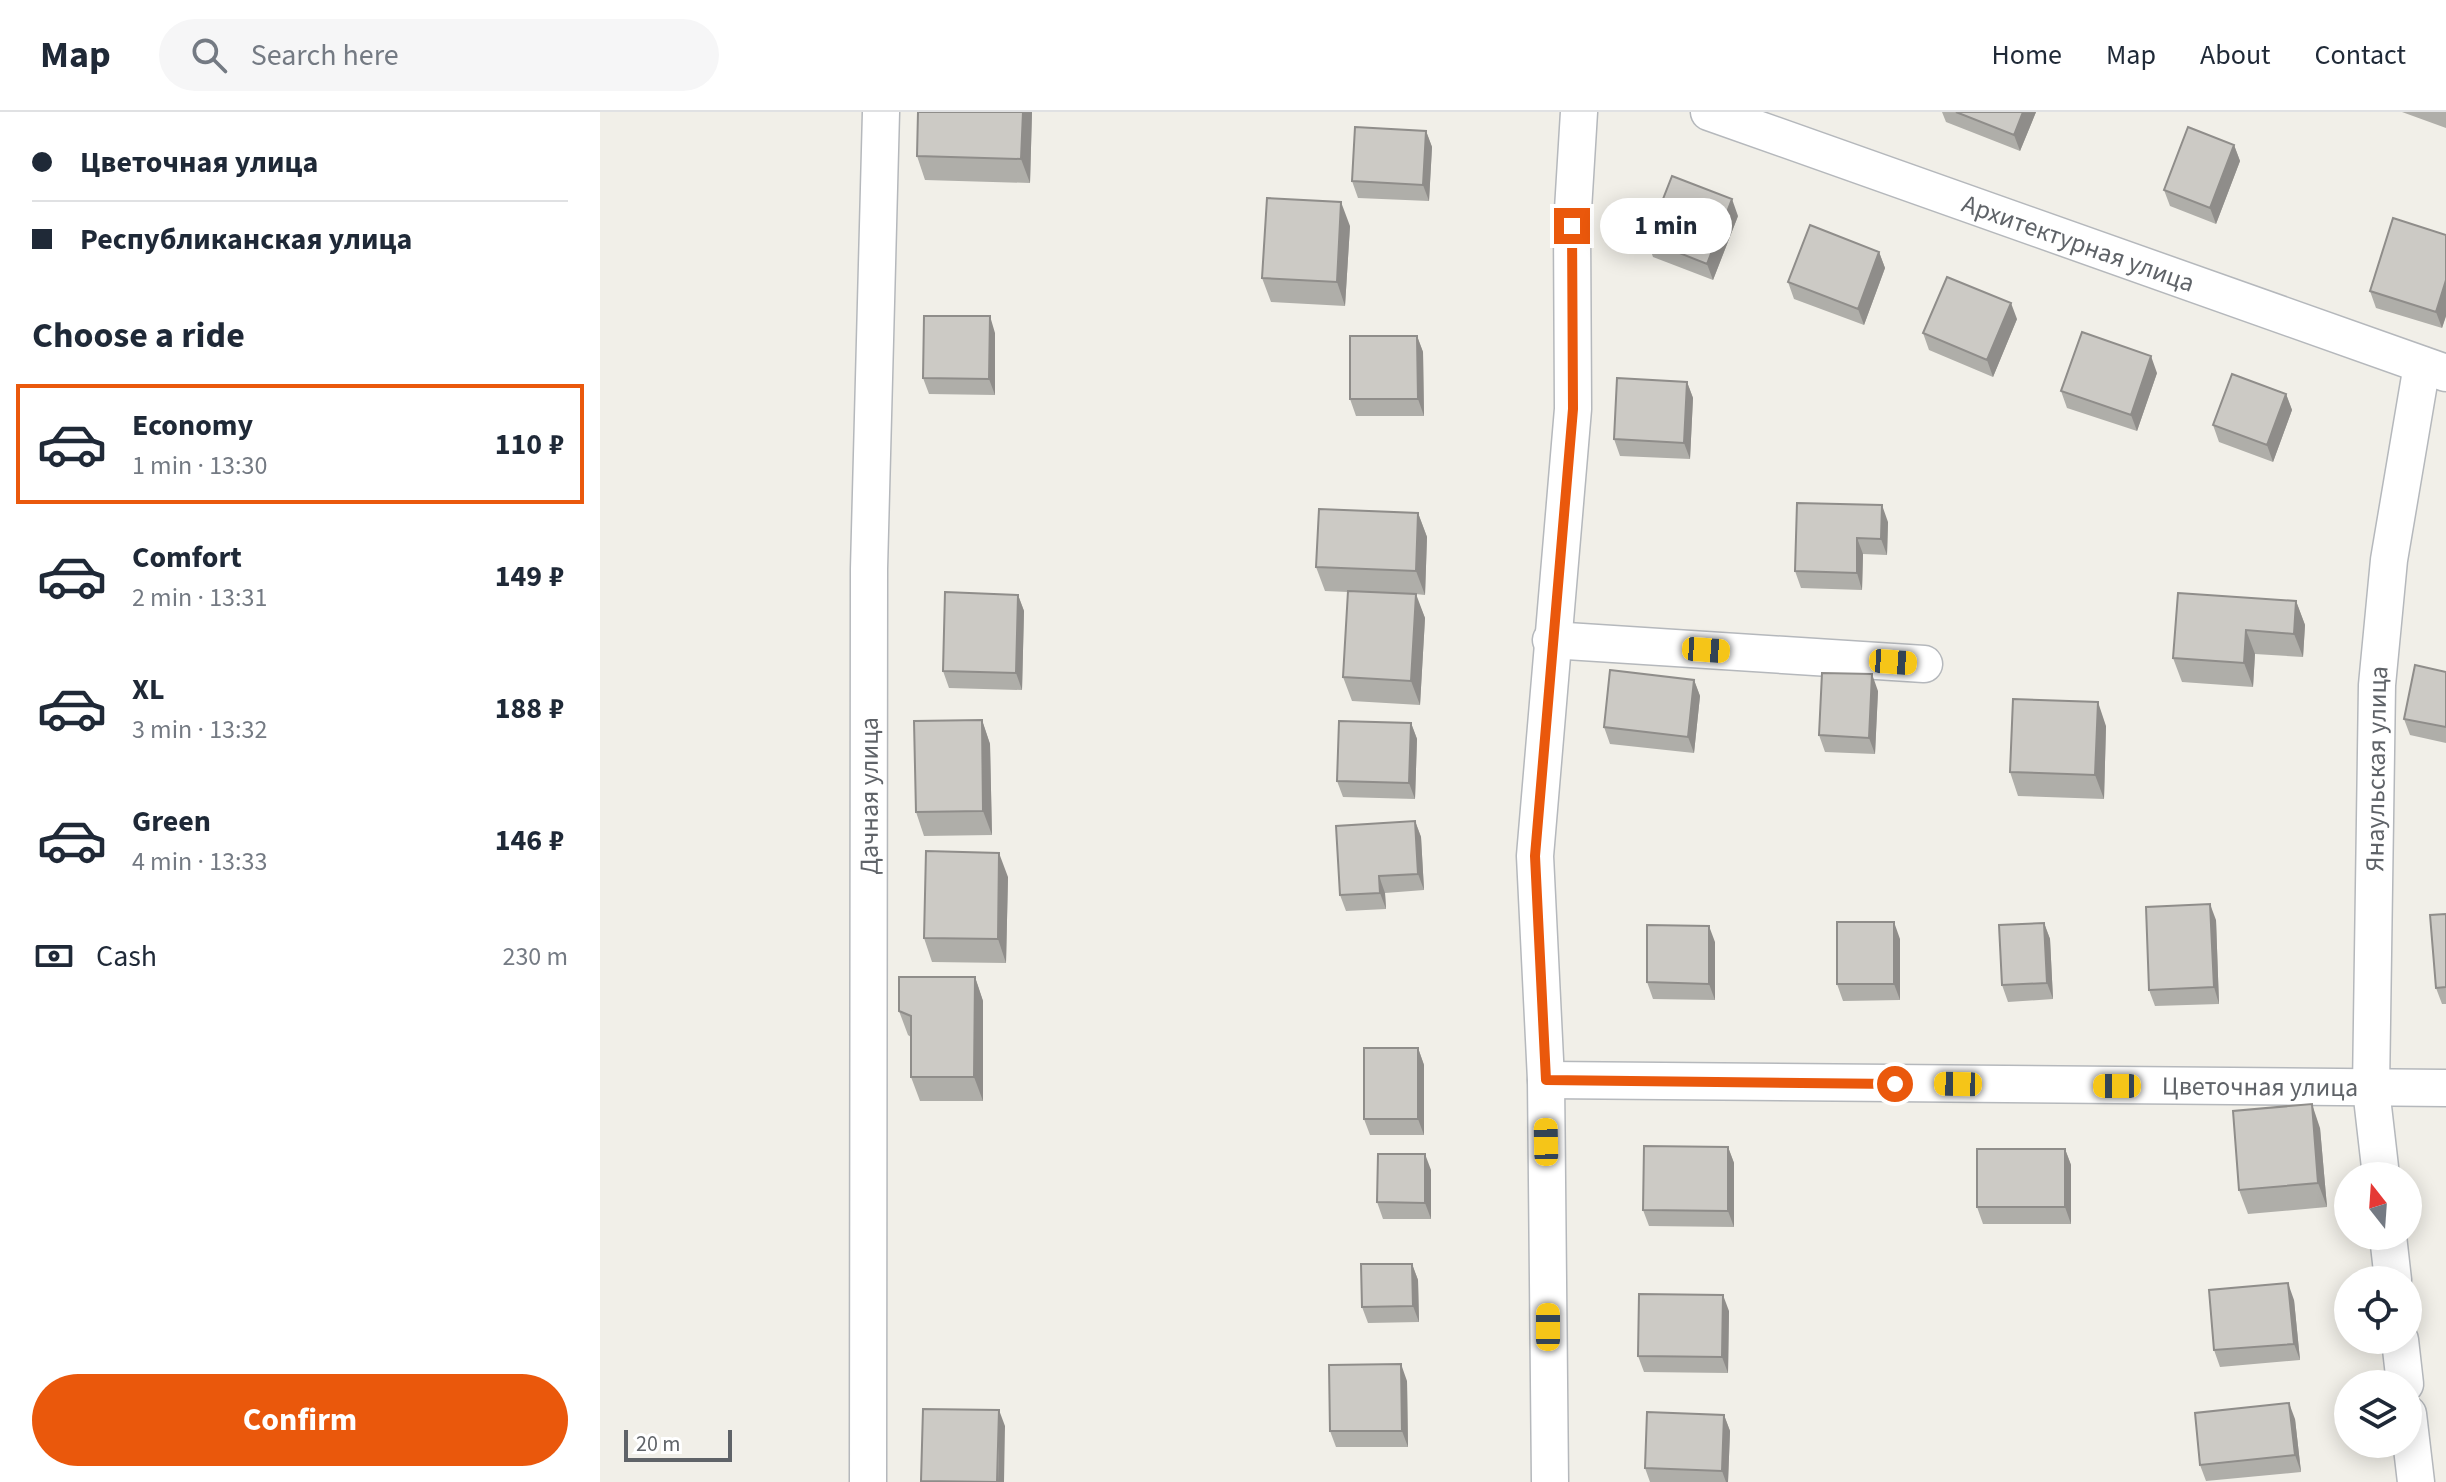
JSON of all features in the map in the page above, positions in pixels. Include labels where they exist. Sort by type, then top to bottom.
[{"type":"street","name":"Дачная улица","points":[[868,1482],[869,569],[881,112]]},
{"type":"street","points":[[1550,1482],[1546,1080],[1535,856],[1573,409],[1572,226],[1579,112]]},
{"type":"street","name":"Архитектурная улица","points":[[1709,112],[2434,369]]},
{"type":"street","name":"Янаульская улица","points":[[2379,1162],[2371,1089],[2377,685],[2389,560],[2434,369]]},
{"type":"street","points":[[1551,640],[1924,664]]},
{"type":"street","name":"Цветочная улица","points":[[1546,1080],[2446,1088]]},
{"type":"street","points":[[2413,1458],[2416,1482]]},
{"type":"building","points":[[918,112],[1023,112],[1021,159],[917,156]]},
{"type":"building","points":[[1956,112],[2023,112],[2014,135]]},
{"type":"building","points":[[1355,127],[1426,131],[1423,185],[1352,181]]},
{"type":"building","points":[[2188,127],[2234,145],[2210,208],[2164,190]]},
{"type":"building","points":[[1672,176],[1732,199],[1707,264],[1647,240]]},
{"type":"building","points":[[1267,198],[1341,202],[1337,282],[1262,278]]},
{"type":"building","points":[[2393,218],[2446,235],[2446,280],[2436,312],[2370,291]]},
{"type":"building","points":[[1810,225],[1879,252],[1858,309],[1788,282]]},
{"type":"building","points":[[1947,277],[2011,303],[1987,360],[1923,333]]},
{"type":"building","points":[[924,316],[990,316],[989,379],[923,378]]},
{"type":"building","points":[[2082,332],[2151,356],[2131,415],[2061,391]]},
{"type":"building","points":[[1350,336],[1417,336],[1418,399],[1350,399]]},
{"type":"building","points":[[2232,374],[2286,394],[2267,445],[2213,425]]},
{"type":"building","points":[[1617,378],[1687,382],[1684,443],[1614,439]]},
{"type":"building","points":[[1797,503],[1882,505],[1881,539],[1857,538],[1857,573],[1795,571]]},
{"type":"building","points":[[1319,509],[1418,513],[1416,571],[1316,567]]},
{"type":"building","points":[[1348,591],[1416,594],[1411,681],[1343,677]]},
{"type":"building","points":[[945,592],[1018,595],[1016,673],[943,671]]},
{"type":"building","points":[[2178,593],[2296,601],[2294,634],[2246,630],[2244,663],[2173,658]]},
{"type":"building","points":[[2415,665],[2446,672],[2446,727],[2404,719]]},
{"type":"building","points":[[1610,670],[1694,680],[1688,737],[1604,727]]},
{"type":"building","points":[[1822,673],[1872,674],[1869,738],[1819,735]]},
{"type":"building","points":[[2013,699],[2098,702],[2095,775],[2010,772]]},
{"type":"building","points":[[982,720],[983,811],[916,812],[914,721]]},
{"type":"building","points":[[1339,721],[1411,723],[1409,783],[1337,781]]},
{"type":"building","points":[[1415,821],[1418,874],[1379,876],[1380,893],[1340,895],[1336,826]]},
{"type":"building","points":[[926,851],[999,853],[998,939],[924,938]]},
{"type":"building","points":[[2210,904],[2214,987],[2149,990],[2146,907]]},
{"type":"building","points":[[2446,914],[2446,987],[2436,988],[2430,915]]},
{"type":"building","points":[[1837,922],[1894,922],[1894,984],[1837,984]]},
{"type":"building","points":[[2044,923],[2047,983],[2002,985],[1999,925]]},
{"type":"building","points":[[1647,925],[1709,926],[1709,984],[1647,982]]},
{"type":"building","points":[[899,977],[975,977],[974,1077],[911,1077],[911,1016],[899,1011]]},
{"type":"building","points":[[1364,1048],[1418,1048],[1418,1119],[1364,1119]]},
{"type":"building","points":[[2312,1104],[2318,1183],[2239,1190],[2233,1111]]},
{"type":"building","points":[[1644,1146],[1728,1147],[1728,1211],[1643,1210]]},
{"type":"building","points":[[1977,1149],[2065,1149],[2065,1207],[1977,1207]]},
{"type":"building","points":[[1378,1154],[1425,1154],[1425,1203],[1377,1202]]},
{"type":"building","points":[[1361,1264],[1412,1264],[1413,1306],[1362,1307]]},
{"type":"building","points":[[2288,1283],[2294,1344],[2214,1350],[2209,1290]]},
{"type":"building","points":[[1639,1294],[1723,1295],[1722,1357],[1638,1356]]},
{"type":"building","points":[[1401,1364],[1402,1431],[1330,1431],[1329,1365]]},
{"type":"building","points":[[2289,1403],[2295,1455],[2200,1465],[2195,1413]]},
{"type":"building","points":[[923,1409],[999,1410],[997,1482],[921,1481]]},
{"type":"building","points":[[1647,1412],[1724,1415],[1722,1471],[1645,1468]]},
{"type":"route","points":[[1572,226],[1573,409],[1535,856],[1546,1080],[1895,1084]]}]
